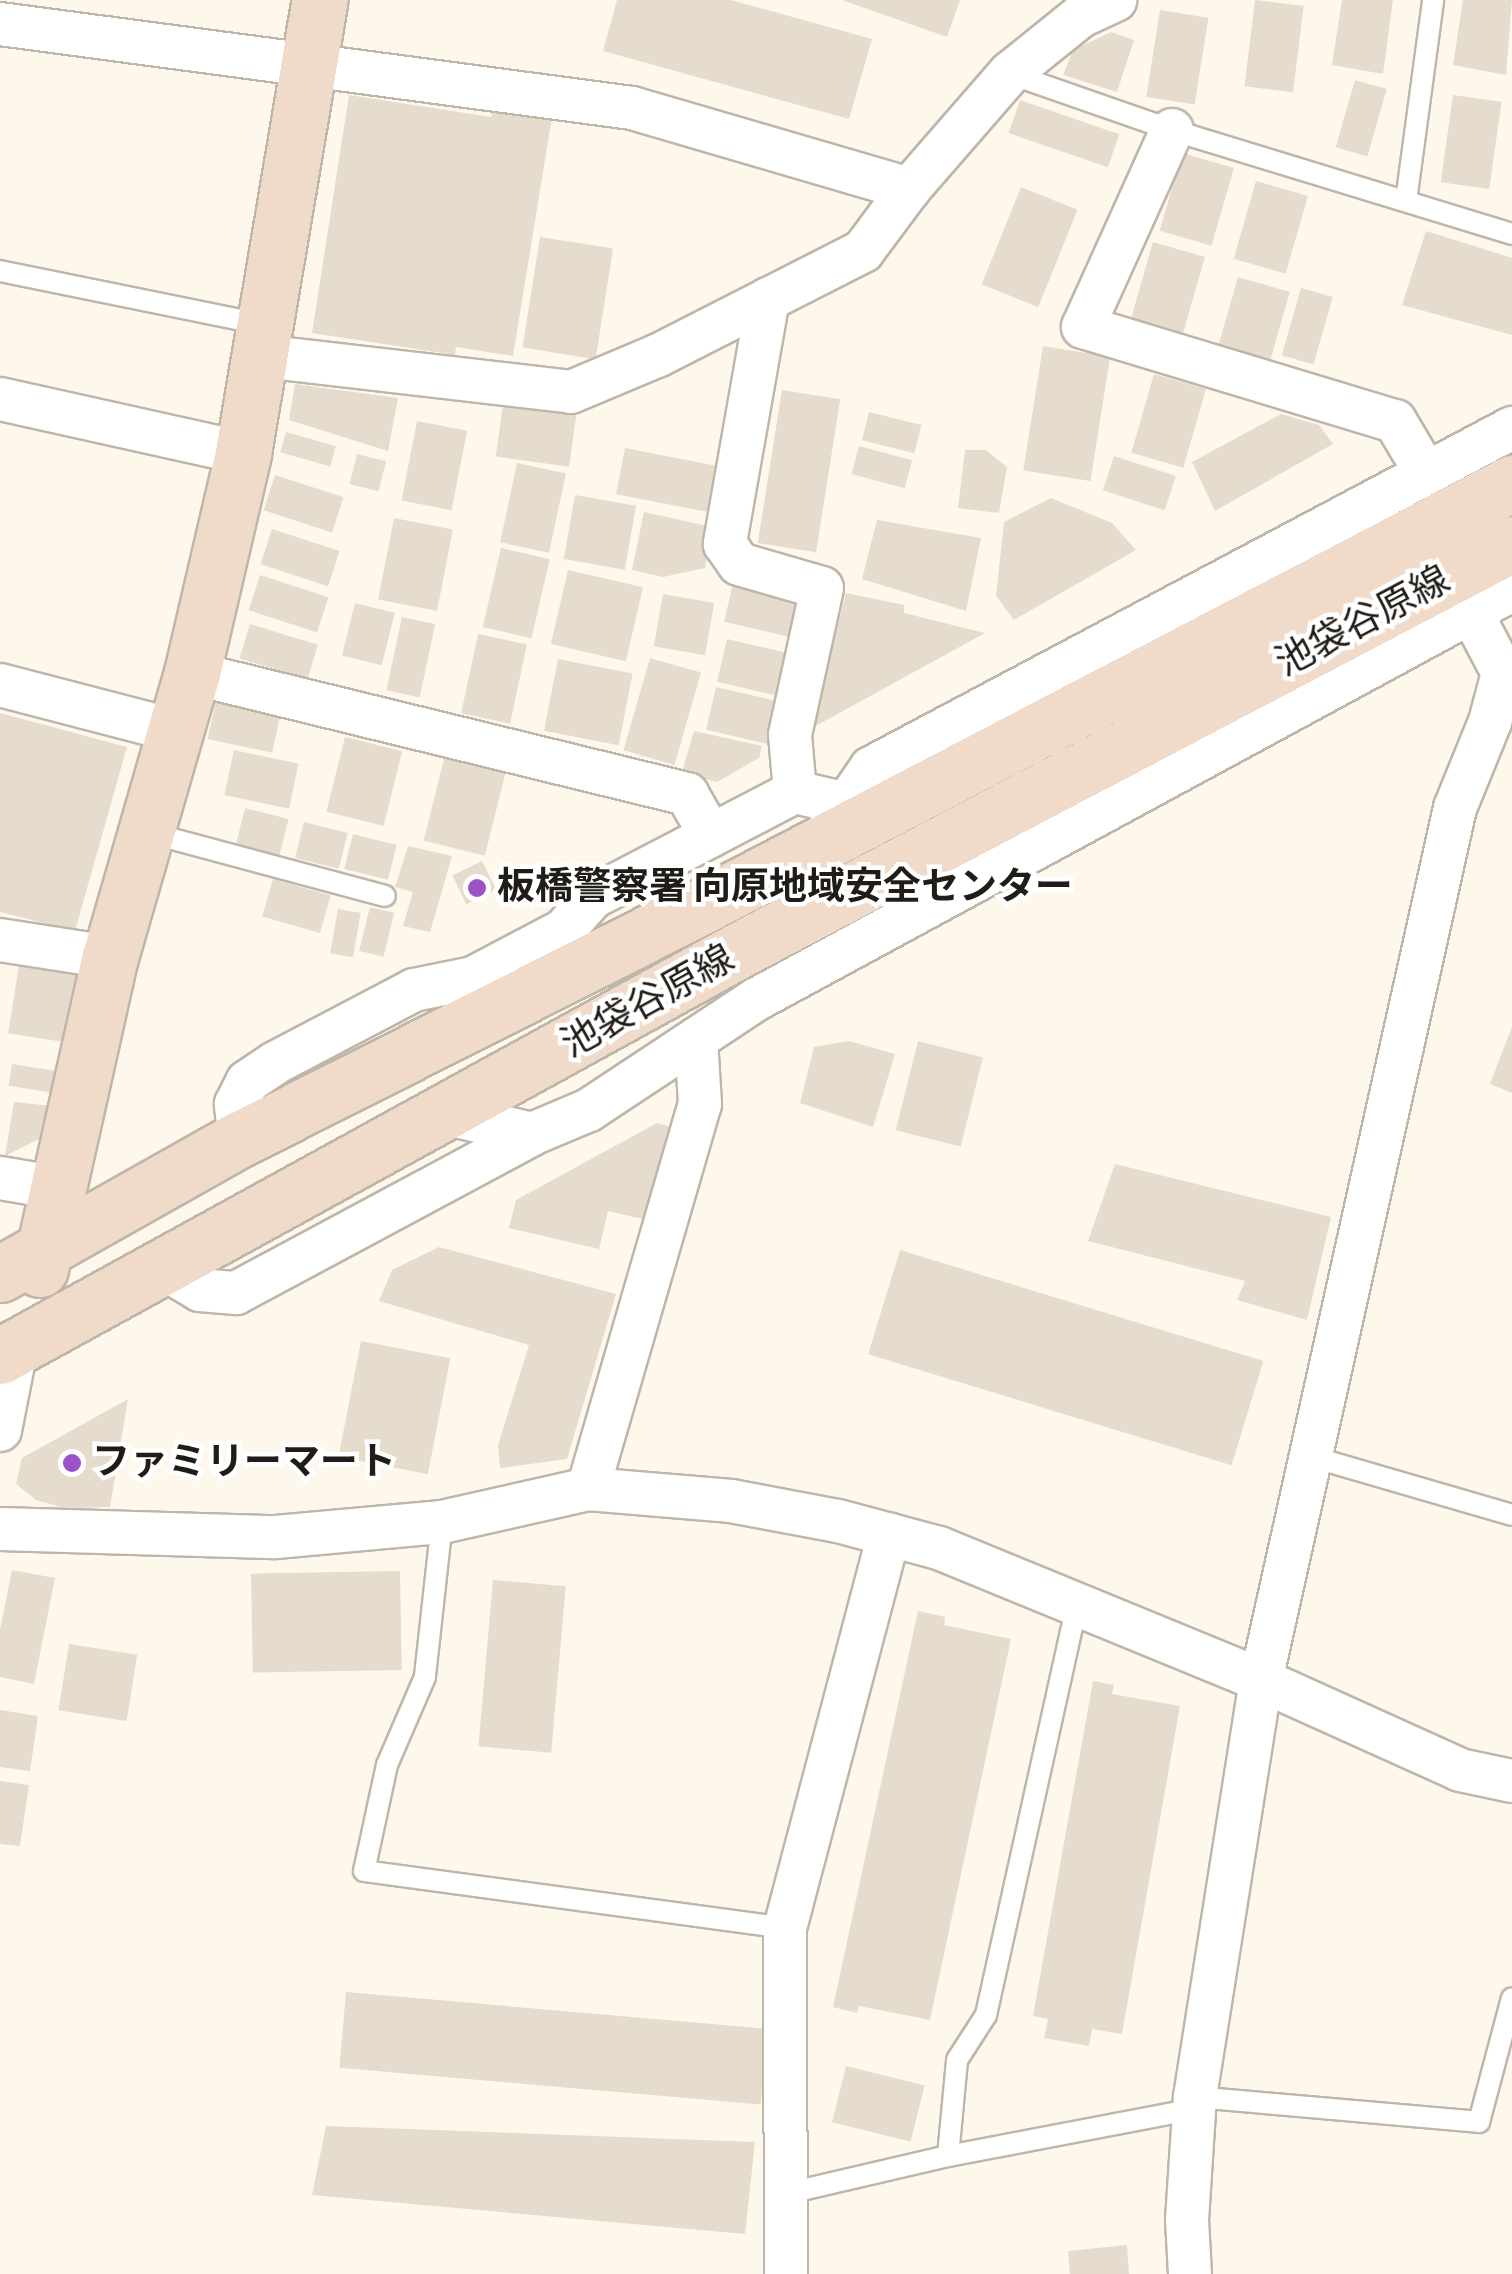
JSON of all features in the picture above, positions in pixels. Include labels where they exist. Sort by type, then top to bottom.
[{"type":"main road","points":[[8,1352],[23,1262],[59,1188],[110,957],[192,673],[243,453],[320,0]]},
{"type":"main road","name":"池袋谷原線","points":[[23,1262],[240,1139],[832,825],[1512,483]]},
{"type":"main road","name":"池袋谷原線","points":[[8,1352],[448,1114],[739,950],[1512,544]]},
{"type":"street","points":[[264,341],[571,392],[659,354],[863,251],[909,189],[1010,73],[1089,5]]},
{"type":"street","points":[[2,24],[632,108],[909,189]]},
{"type":"street","points":[[1172,130],[1083,326],[1395,421],[1426,473]]},
{"type":"street","points":[[768,298],[725,544],[739,564],[822,588],[790,735],[795,792],[832,825],[871,768],[1512,428]]},
{"type":"street","points":[[0,398],[243,453]]},
{"type":"street","points":[[162,1268],[200,1290],[236,1292],[532,1134],[589,1110],[758,999],[1512,590]]},
{"type":"street","points":[[1190,2274],[1188,2220],[1195,2103],[1262,1680],[1455,808],[1501,726],[1503,673],[1471,612]]},
{"type":"street","points":[[192,673],[687,794],[711,836]]},
{"type":"street","points":[[0,685],[176,731]]},
{"type":"street","points":[[240,1139],[236,1104],[247,1082],[414,990],[473,978],[564,930],[593,898],[795,792]]},
{"type":"street","points":[[0,940],[110,957]]},
{"type":"street","points":[[588,1489],[700,1104],[696,1039]]},
{"type":"street","points":[[448,1114],[532,1134]]},
{"type":"street","points":[[0,1178],[59,1188]]},
{"type":"street","points":[[0,1430],[8,1352]]},
{"type":"street","points":[[0,1529],[276,1537],[442,1522],[588,1489],[731,1501],[938,1548],[1262,1680],[1460,1770],[1512,1781]]},
{"type":"street","points":[[786,2274],[789,2193],[785,1928],[889,1534]]},
{"type":"lane","points":[[1406,202],[1433,0]]},
{"type":"lane","points":[[1010,73],[1172,130],[1512,234]]},
{"type":"lane","points":[[0,271],[264,341]]},
{"type":"lane","points":[[146,832],[384,896]]},
{"type":"lane","points":[[1309,1456],[1512,1514]]},
{"type":"lane","points":[[442,1522],[425,1677],[387,1765],[364,1872],[785,1928]]},
{"type":"lane","points":[[948,2156],[957,2060],[986,2015],[1078,1605]]},
{"type":"lane","points":[[789,2193],[1195,2103],[1479,2122],[1512,1998]]},
{"type":"building","points":[[617,0],[731,0],[872,39],[849,119],[603,51]]},
{"type":"building","points":[[842,0],[960,0],[947,37]]},
{"type":"building","points":[[1255,0],[1304,6],[1293,92],[1244,86]]},
{"type":"building","points":[[1342,0],[1393,0],[1383,74],[1332,65]]},
{"type":"building","points":[[1463,0],[1512,0],[1506,75],[1453,65]]},
{"type":"building","points":[[1160,10],[1208,18],[1195,105],[1146,97]]},
{"type":"building","points":[[1111,32],[1134,40],[1117,92],[1063,75],[1073,50]]},
{"type":"building","points":[[1355,80],[1387,89],[1367,156],[1336,147]]},
{"type":"building","points":[[349,95],[491,117],[493,107],[552,117],[513,356],[456,347],[455,355],[312,333]]},
{"type":"building","points":[[1453,95],[1502,102],[1489,189],[1441,182]]},
{"type":"building","points":[[1020,100],[1119,134],[1108,167],[1009,133]]},
{"type":"building","points":[[1182,153],[1234,168],[1212,246],[1160,231]]},
{"type":"building","points":[[1256,181],[1308,196],[1286,274],[1234,259]]},
{"type":"building","points":[[1021,187],[1078,210],[1038,307],[982,284]]},
{"type":"building","points":[[1426,231],[1512,258],[1512,335],[1402,305]]},
{"type":"building","points":[[540,237],[613,249],[596,359],[522,348]]},
{"type":"building","points":[[1153,242],[1205,257],[1183,335],[1131,320]]},
{"type":"building","points":[[1238,277],[1290,292],[1268,370],[1216,355]]},
{"type":"building","points":[[1301,288],[1333,297],[1313,364],[1282,355]]},
{"type":"building","points":[[1043,346],[1110,357],[1090,481],[1023,470]]},
{"type":"building","points":[[1154,374],[1206,389],[1183,468],[1131,453]]},
{"type":"building","points":[[295,384],[398,398],[388,451],[289,420]]},
{"type":"building","points":[[782,390],[840,399],[816,552],[758,543]]},
{"type":"building","points":[[503,405],[576,415],[569,467],[496,456]]},
{"type":"building","points":[[869,412],[921,425],[914,453],[862,440]]},
{"type":"building","points":[[1281,414],[1319,425],[1333,444],[1215,511],[1192,462]]},
{"type":"building","points":[[417,421],[467,431],[452,510],[402,501]]},
{"type":"building","points":[[286,432],[336,446],[330,467],[280,452]]},
{"type":"building","points":[[859,446],[912,460],[905,488],[851,474]]},
{"type":"building","points":[[625,448],[721,467],[712,513],[616,494]]},
{"type":"building","points":[[965,450],[986,450],[1007,467],[999,513],[958,508]]},
{"type":"building","points":[[357,454],[386,461],[379,491],[350,484]]},
{"type":"building","points":[[1114,456],[1176,476],[1165,510],[1103,490]]},
{"type":"building","points":[[517,463],[566,473],[549,553],[500,542]]},
{"type":"building","points":[[275,475],[343,497],[332,532],[264,510]]},
{"type":"building","points":[[575,495],[636,506],[625,570],[564,559]]},
{"type":"building","points":[[1051,498],[1112,523],[1136,550],[1014,620],[996,596],[1004,522]]},
{"type":"building","points":[[644,512],[712,527],[705,568],[663,577],[632,570]]},
{"type":"building","points":[[394,518],[453,529],[437,611],[378,599]]},
{"type":"building","points":[[877,520],[981,538],[966,611],[862,579]]},
{"type":"building","points":[[272,529],[340,551],[328,586],[261,564]]},
{"type":"building","points":[[501,548],[550,559],[531,638],[483,627]]},
{"type":"building","points":[[568,570],[643,587],[626,661],[551,644]]},
{"type":"building","points":[[260,575],[328,597],[317,632],[249,610]]},
{"type":"building","points":[[734,579],[802,595],[792,638],[724,622]]},
{"type":"building","points":[[846,593],[904,605],[904,613],[985,633],[812,728]]},
{"type":"building","points":[[663,594],[714,603],[705,655],[654,646]]},
{"type":"building","points":[[355,603],[395,613],[382,665],[342,655]]},
{"type":"building","points":[[402,617],[435,624],[420,697],[386,690]]},
{"type":"building","points":[[250,624],[318,645],[307,679],[239,658]]},
{"type":"building","points":[[478,634],[527,644],[510,724],[461,713]]},
{"type":"building","points":[[727,639],[794,655],[784,697],[717,682]]},
{"type":"building","points":[[650,658],[701,673],[674,765],[624,750]]},
{"type":"building","points":[[558,659],[633,674],[619,745],[544,731]]},
{"type":"building","points":[[716,687],[784,703],[774,746],[706,730]]},
{"type":"building","points":[[217,695],[282,709],[272,753],[208,739]]},
{"type":"building","points":[[0,713],[127,747],[75,931],[0,912]]},
{"type":"building","points":[[694,731],[762,746],[759,758],[717,782],[682,772]]},
{"type":"building","points":[[345,737],[402,751],[384,826],[326,812]]},
{"type":"building","points":[[234,750],[299,764],[289,809],[224,795]]},
{"type":"building","points":[[445,755],[506,770],[485,856],[424,840]]},
{"type":"building","points":[[245,808],[289,819],[280,855],[236,844]]},
{"type":"building","points":[[304,822],[348,833],[339,869],[295,858]]},
{"type":"building","points":[[353,834],[397,845],[388,880],[344,869]]},
{"type":"building","points":[[408,846],[452,856],[430,932],[403,926],[413,892],[395,887]]},
{"type":"building","points":[[482,861],[496,890],[466,904],[452,875]]},
{"type":"building","points":[[273,879],[331,896],[320,933],[262,916]]},
{"type":"building","points":[[370,907],[394,913],[383,957],[359,951]]},
{"type":"building","points":[[338,909],[361,913],[353,957],[330,953]]},
{"type":"building","points":[[19,965],[79,975],[68,1043],[8,1033]]},
{"type":"building","points":[[1512,1027],[1512,1093],[1490,1084]]},
{"type":"building","points":[[849,1041],[895,1054],[873,1127],[800,1103],[814,1047]]},
{"type":"building","points":[[918,1041],[983,1057],[961,1146],[896,1130]]},
{"type":"building","points":[[12,1064],[62,1072],[59,1094],[9,1086]]},
{"type":"building","points":[[14,1102],[62,1107],[55,1131],[5,1156]]},
{"type":"building","points":[[657,1123],[678,1129],[655,1222],[608,1211],[599,1249],[509,1228],[516,1200]]},
{"type":"building","points":[[1115,1164],[1331,1217],[1307,1320],[1237,1300],[1245,1281],[1088,1241]]},
{"type":"building","points":[[439,1247],[616,1294],[567,1459],[500,1468],[498,1445],[529,1345],[379,1301],[392,1270]]},
{"type":"building","points":[[900,1250],[1263,1361],[1232,1465],[868,1354]]},
{"type":"building","points":[[361,1341],[450,1358],[428,1474],[338,1457]]},
{"type":"building","points":[[128,1399],[110,1507],[64,1508],[36,1500],[16,1484],[22,1458]]},
{"type":"building","points":[[12,1570],[55,1578],[34,1684],[0,1677],[0,1630]]},
{"type":"building","points":[[400,1571],[402,1670],[253,1673],[251,1574]]},
{"type":"building","points":[[493,1580],[566,1586],[551,1753],[478,1746]]},
{"type":"building","points":[[918,1611],[945,1617],[944,1625],[1011,1639],[930,2020],[859,2006],[857,2013],[833,2007]]},
{"type":"building","points":[[69,1644],[137,1655],[127,1721],[59,1710]]},
{"type":"building","points":[[1093,1681],[1114,1685],[1112,1694],[1180,1706],[1122,2034],[1092,2029],[1089,2046],[1044,2038],[1048,2019],[1033,2016]]},
{"type":"building","points":[[0,1710],[38,1716],[30,1771],[0,1767]]},
{"type":"building","points":[[0,1781],[29,1785],[20,1846],[0,1844]]},
{"type":"building","points":[[346,1992],[767,2029],[761,2105],[339,2068]]},
{"type":"building","points":[[846,2066],[925,2086],[911,2142],[832,2122]]},
{"type":"building","points":[[326,2126],[755,2142],[745,2234],[312,2195]]},
{"type":"building","points":[[1127,2245],[1129,2274],[1070,2274],[1068,2251]]},
{"type":"place","name":"板橋警察署 向原地域安全センター","points":[[477,888]]},
{"type":"place","name":"ファミリーマート","points":[[72,1463]]}]
